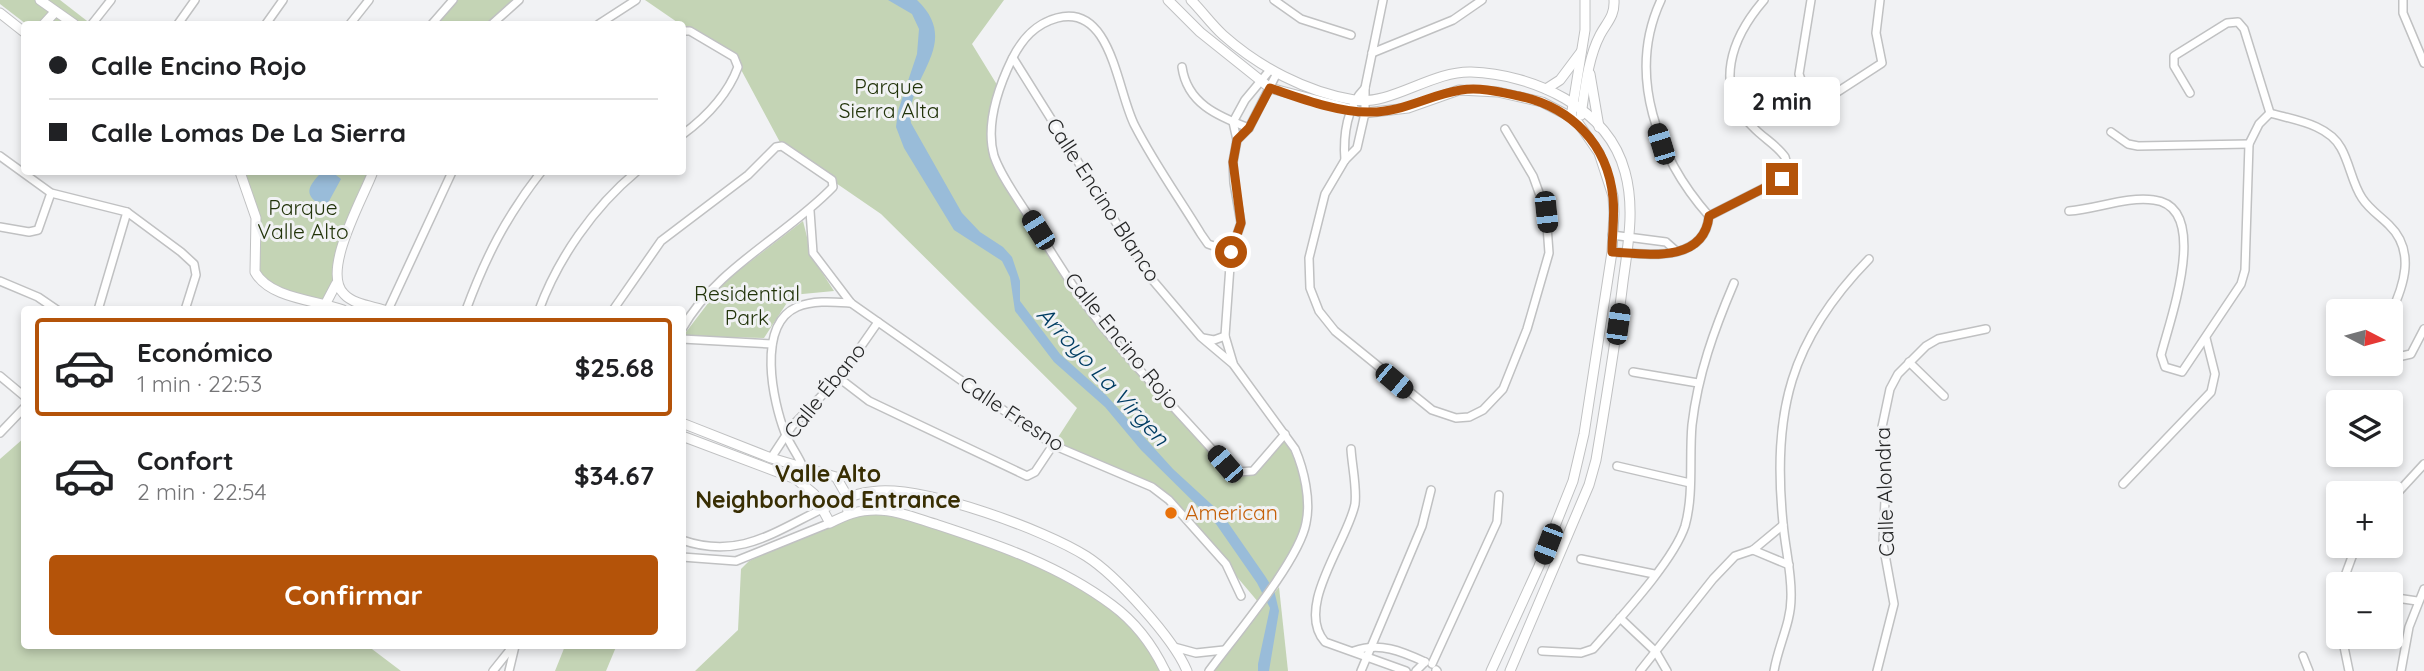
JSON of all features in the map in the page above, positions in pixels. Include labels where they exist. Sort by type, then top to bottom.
[{"type":"street","points":[[40,0],[69,21]]},
{"type":"street","points":[[94,21],[111,0]]},
{"type":"street","points":[[180,21],[195,0]]},
{"type":"street","points":[[268,21],[283,0]]},
{"type":"street","points":[[353,21],[369,0]]},
{"type":"street","points":[[435,21],[453,0]]},
{"type":"street","points":[[495,21],[519,0]]},
{"type":"street","points":[[604,21],[636,0]]},
{"type":"street","points":[[1168,0],[1200,32],[1266,85],[1365,113],[1393,112],[1459,90],[1474,89],[1542,102],[1575,120],[1598,153],[1613,196],[1612,252],[1586,421],[1573,481],[1539,566],[1491,671]]},
{"type":"street","points":[[1191,0],[1221,33],[1274,72],[1353,100],[1366,101],[1455,73],[1500,75],[1546,89],[1578,107],[1609,137],[1625,171],[1631,216],[1608,397],[1589,485],[1510,671]]},
{"type":"street","points":[[1274,0],[1301,19],[1351,35]]},
{"type":"street","points":[[1383,0],[1365,88],[1365,113],[1357,148],[1345,160],[1325,194],[1315,225],[1308,258],[1313,301],[1335,331],[1414,398],[1432,410],[1446,415],[1469,417],[1483,410],[1503,389],[1527,329],[1549,253],[1546,212],[1533,176],[1506,129]]},
{"type":"street","points":[[1372,53],[1453,20],[1482,0]]},
{"type":"street","points":[[1575,120],[1600,34],[1614,13],[1614,0]]},
{"type":"street","points":[[1661,0],[1650,34],[1647,65],[1649,105],[1661,144],[1675,173],[1709,216]]},
{"type":"street","points":[[1612,252],[1666,255],[1688,248],[1701,239],[1709,216],[1774,185],[1786,172],[1787,164],[1782,152],[1751,126],[1739,108],[1730,69],[1738,34],[1764,0]]},
{"type":"street","points":[[1811,0],[1799,75],[1801,85],[1811,99],[1825,100],[1882,62],[1875,33],[1880,0]]},
{"type":"street","points":[[2403,0],[2403,13],[2424,63]]},
{"type":"street","points":[[1578,107],[1585,30],[1583,1]]},
{"type":"street","points":[[46,21],[54,12]]},
{"type":"street","points":[[0,13],[21,30]]},
{"type":"street","name":"Calle Encino Rojo","points":[[1231,252],[1208,244],[1135,127],[1108,51],[1092,24],[1071,15],[1044,22],[1028,34],[1013,58],[995,103],[991,133],[1000,170],[1090,310],[1225,464],[1237,472],[1253,471],[1285,434]]},
{"type":"street","points":[[2190,93],[2174,66],[2174,56],[2227,23],[2238,22],[2244,29],[2270,113]]},
{"type":"street","points":[[1585,30],[1600,34]]},
{"type":"street","points":[[686,31],[734,57],[738,68],[734,78],[699,122],[686,132]]},
{"type":"street","points":[[1546,89],[1560,80],[1583,50]]},
{"type":"street","name":"Calle Encino Blanco","points":[[1013,58],[1140,263],[1201,337],[1233,364]]},
{"type":"street","points":[[1182,68],[1189,93],[1233,122],[1249,128]]},
{"type":"street","points":[[1589,69],[1600,127]]},
{"type":"street","points":[[1237,140],[1249,128],[1274,72]]},
{"type":"street","points":[[1209,671],[1288,563],[1307,521],[1307,502],[1300,461],[1285,434],[1233,364],[1225,336],[1231,252],[1241,223],[1233,162],[1237,140],[1233,122],[1245,100],[1266,85]]},
{"type":"street","points":[[1345,160],[1344,142],[1353,100],[1365,88]]},
{"type":"street","points":[[2069,211],[2146,199],[2171,206],[2182,225],[2184,244],[2179,286],[2161,355],[2165,367],[2182,373],[2241,285],[2245,270],[2249,144],[2259,124],[2270,113]]},
{"type":"street","points":[[2270,113],[2322,129],[2335,139],[2364,201],[2398,235],[2403,246],[2405,278],[2396,299]]},
{"type":"street","points":[[2111,132],[2128,144],[2138,146],[2249,144]]},
{"type":"street","points":[[616,306],[661,241],[748,175],[771,151],[782,146],[833,182],[834,187],[810,211],[718,283],[686,322]]},
{"type":"street","points":[[0,156],[21,171]]},
{"type":"street","points":[[26,175],[51,193],[127,212],[194,264],[194,282],[186,306]]},
{"type":"street","points":[[241,175],[256,218],[256,272],[260,280],[280,292],[333,306]]},
{"type":"street","points":[[326,303],[336,284],[339,255],[371,175]]},
{"type":"street","points":[[388,306],[451,175]]},
{"type":"street","points":[[468,306],[496,236],[517,202],[539,175]]},
{"type":"street","points":[[540,306],[564,256],[596,212],[633,175]]},
{"type":"street","points":[[0,228],[29,232],[38,230],[51,193]]},
{"type":"street","name":"Calle Fresno","points":[[810,211],[813,253],[852,303],[1053,445],[1131,477],[1169,500],[1226,564],[1241,596]]},
{"type":"street","points":[[99,306],[127,212]]},
{"type":"street","points":[[1612,235],[1666,242],[1675,250]]},
{"type":"street","points":[[1774,671],[1789,618],[1789,565],[1779,467],[1782,419],[1804,345],[1837,292],[1869,259]]},
{"type":"street","points":[[0,281],[38,297],[51,306]]},
{"type":"street","points":[[1542,650],[1588,651],[1619,618],[1677,543],[1684,527],[1690,484],[1698,383],[1707,347],[1734,283]]},
{"type":"street","points":[[336,284],[345,296],[374,306]]},
{"type":"street","points":[[803,467],[785,435],[774,398],[772,344],[790,312],[798,307],[828,302],[852,303]]},
{"type":"street","name":"Calle Ébano","points":[[771,458],[782,446],[785,435],[839,378],[878,323]]},
{"type":"street","name":"Calle Alondra","points":[[1877,671],[1894,604],[1883,544],[1886,478],[1882,427],[1890,390],[1909,362],[1938,339],[1986,329]]},
{"type":"street","points":[[2403,356],[2411,354],[2424,329]]},
{"type":"street","points":[[1201,337],[1214,340],[1225,336]]},
{"type":"street","points":[[2123,484],[2210,392],[2215,374],[2206,338]]},
{"type":"street","points":[[686,339],[772,344]]},
{"type":"street","points":[[1909,362],[1944,396]]},
{"type":"street","points":[[1633,372],[1698,383]]},
{"type":"street","points":[[0,376],[21,394]]},
{"type":"street","points":[[839,378],[869,401],[1027,476],[1035,472],[1053,445]]},
{"type":"street","points":[[0,433],[21,411]]},
{"type":"street","points":[[686,426],[771,458],[836,477],[847,496],[848,513]]},
{"type":"street","points":[[686,438],[796,479],[805,485],[824,508],[830,523]]},
{"type":"street","points":[[1351,449],[1355,503],[1321,587],[1316,614],[1320,636],[1325,642],[1406,671]]},
{"type":"street","points":[[2403,487],[2424,464]]},
{"type":"street","points":[[1616,466],[1690,484]]},
{"type":"street","points":[[1573,481],[1589,485]]},
{"type":"street","points":[[1361,671],[1422,526],[1431,490]]},
{"type":"street","points":[[686,541],[716,549],[733,548],[847,496],[880,491],[909,493],[1009,522],[1067,545],[1104,570],[1174,647],[1187,671]]},
{"type":"street","points":[[1433,668],[1497,522],[1499,495]]},
{"type":"street","points":[[686,557],[736,561],[830,523],[848,513],[879,510],[895,512],[995,544],[1046,566],[1112,606],[1138,630],[1165,671]]},
{"type":"street","points":[[1640,671],[1713,579],[1735,556],[1753,550],[1783,525]]},
{"type":"street","points":[[1753,550],[1789,565]]},
{"type":"street","points":[[1581,559],[1654,574]]},
{"type":"street","points":[[2401,671],[2414,610],[2423,591]]},
{"type":"street","points":[[2403,599],[2417,601]]},
{"type":"street","points":[[2414,610],[2424,613]]},
{"type":"street","points":[[1619,618],[1656,652],[1667,671]]},
{"type":"street","points":[[1354,651],[1372,645],[1405,653],[1433,668]]},
{"type":"street","points":[[1174,647],[1196,653],[1224,650]]},
{"type":"street","points":[[494,671],[512,649]]},
{"type":"street","points":[[509,671],[513,649]]},
{"type":"street","points":[[2344,649],[2349,671]]},
{"type":"street","points":[[2302,656],[2309,671]]},
{"type":"street","points":[[1416,671],[1419,665],[1433,668]]},
{"type":"green space","points":[[0,0],[60,0],[87,21],[22,21],[0,4]]},
{"type":"green space","points":[[453,0],[519,0],[495,21],[434,21]]},
{"type":"green space","name":"Parque Sierra Alta","points":[[645,0],[1004,0],[972,44],[999,88],[991,133],[1000,170],[1090,310],[1225,464],[1237,472],[1258,468],[1285,434],[1294,450],[1301,473],[1305,516],[1296,546],[1259,603],[1226,564],[1152,487],[1053,445],[1077,408],[881,214],[782,146],[738,64],[686,28],[686,21],[676,21]]},
{"type":"green space","name":"Parque Valle Alto","points":[[241,175],[373,175],[339,255],[336,284],[326,303],[280,292],[260,280],[256,218]]},
{"type":"green space","name":"Residential Park","points":[[803,221],[812,257],[834,291],[792,295],[764,338],[686,336],[686,332],[725,281]]},
{"type":"green space","points":[[21,441],[21,649],[372,649],[401,671],[0,671],[0,459]]},
{"type":"green space","points":[[879,510],[1012,550],[1075,581],[1133,624],[1172,671],[695,671],[738,630],[741,569],[749,561],[848,513]]},
{"type":"green space","points":[[1279,587],[1288,671],[1213,671]]},
{"type":"green space","points":[[564,649],[615,649],[606,671],[555,671]]},
{"type":"water","points":[[888,0],[917,0],[930,16],[935,32],[934,47],[911,107],[911,123],[962,213],[980,232],[1003,247],[1012,257],[1020,281],[1020,301],[1060,354],[1106,395],[1173,469],[1222,514],[1274,590],[1279,611],[1269,671],[1258,671],[1258,664],[1270,608],[1257,583],[1216,524],[1141,450],[1105,407],[1054,362],[1015,311],[1010,277],[1002,261],[954,230],[904,148],[896,127],[898,111],[917,54],[919,29],[912,14]]},
{"type":"water","points":[[319,175],[336,175],[341,179],[328,203],[315,201],[311,197],[311,186]]},
{"type":"place","name":"American","points":[[1171,513]]},
{"type":"district","name":"Valle Alto Neighborhood Entrance","points":[[828,487]]},
{"type":"route","points":[[1231,252],[1241,223],[1234,183],[1233,162],[1237,140],[1249,128],[1270,88],[1365,113],[1393,112],[1459,90],[1474,89],[1522,97],[1556,108],[1579,124],[1598,153],[1608,178],[1614,213],[1612,252],[1666,255],[1688,248],[1701,239],[1709,216],[1782,179]]},
{"type":"water label","name":"Arroyo La Virgen","points":[[1103,376]]}]
